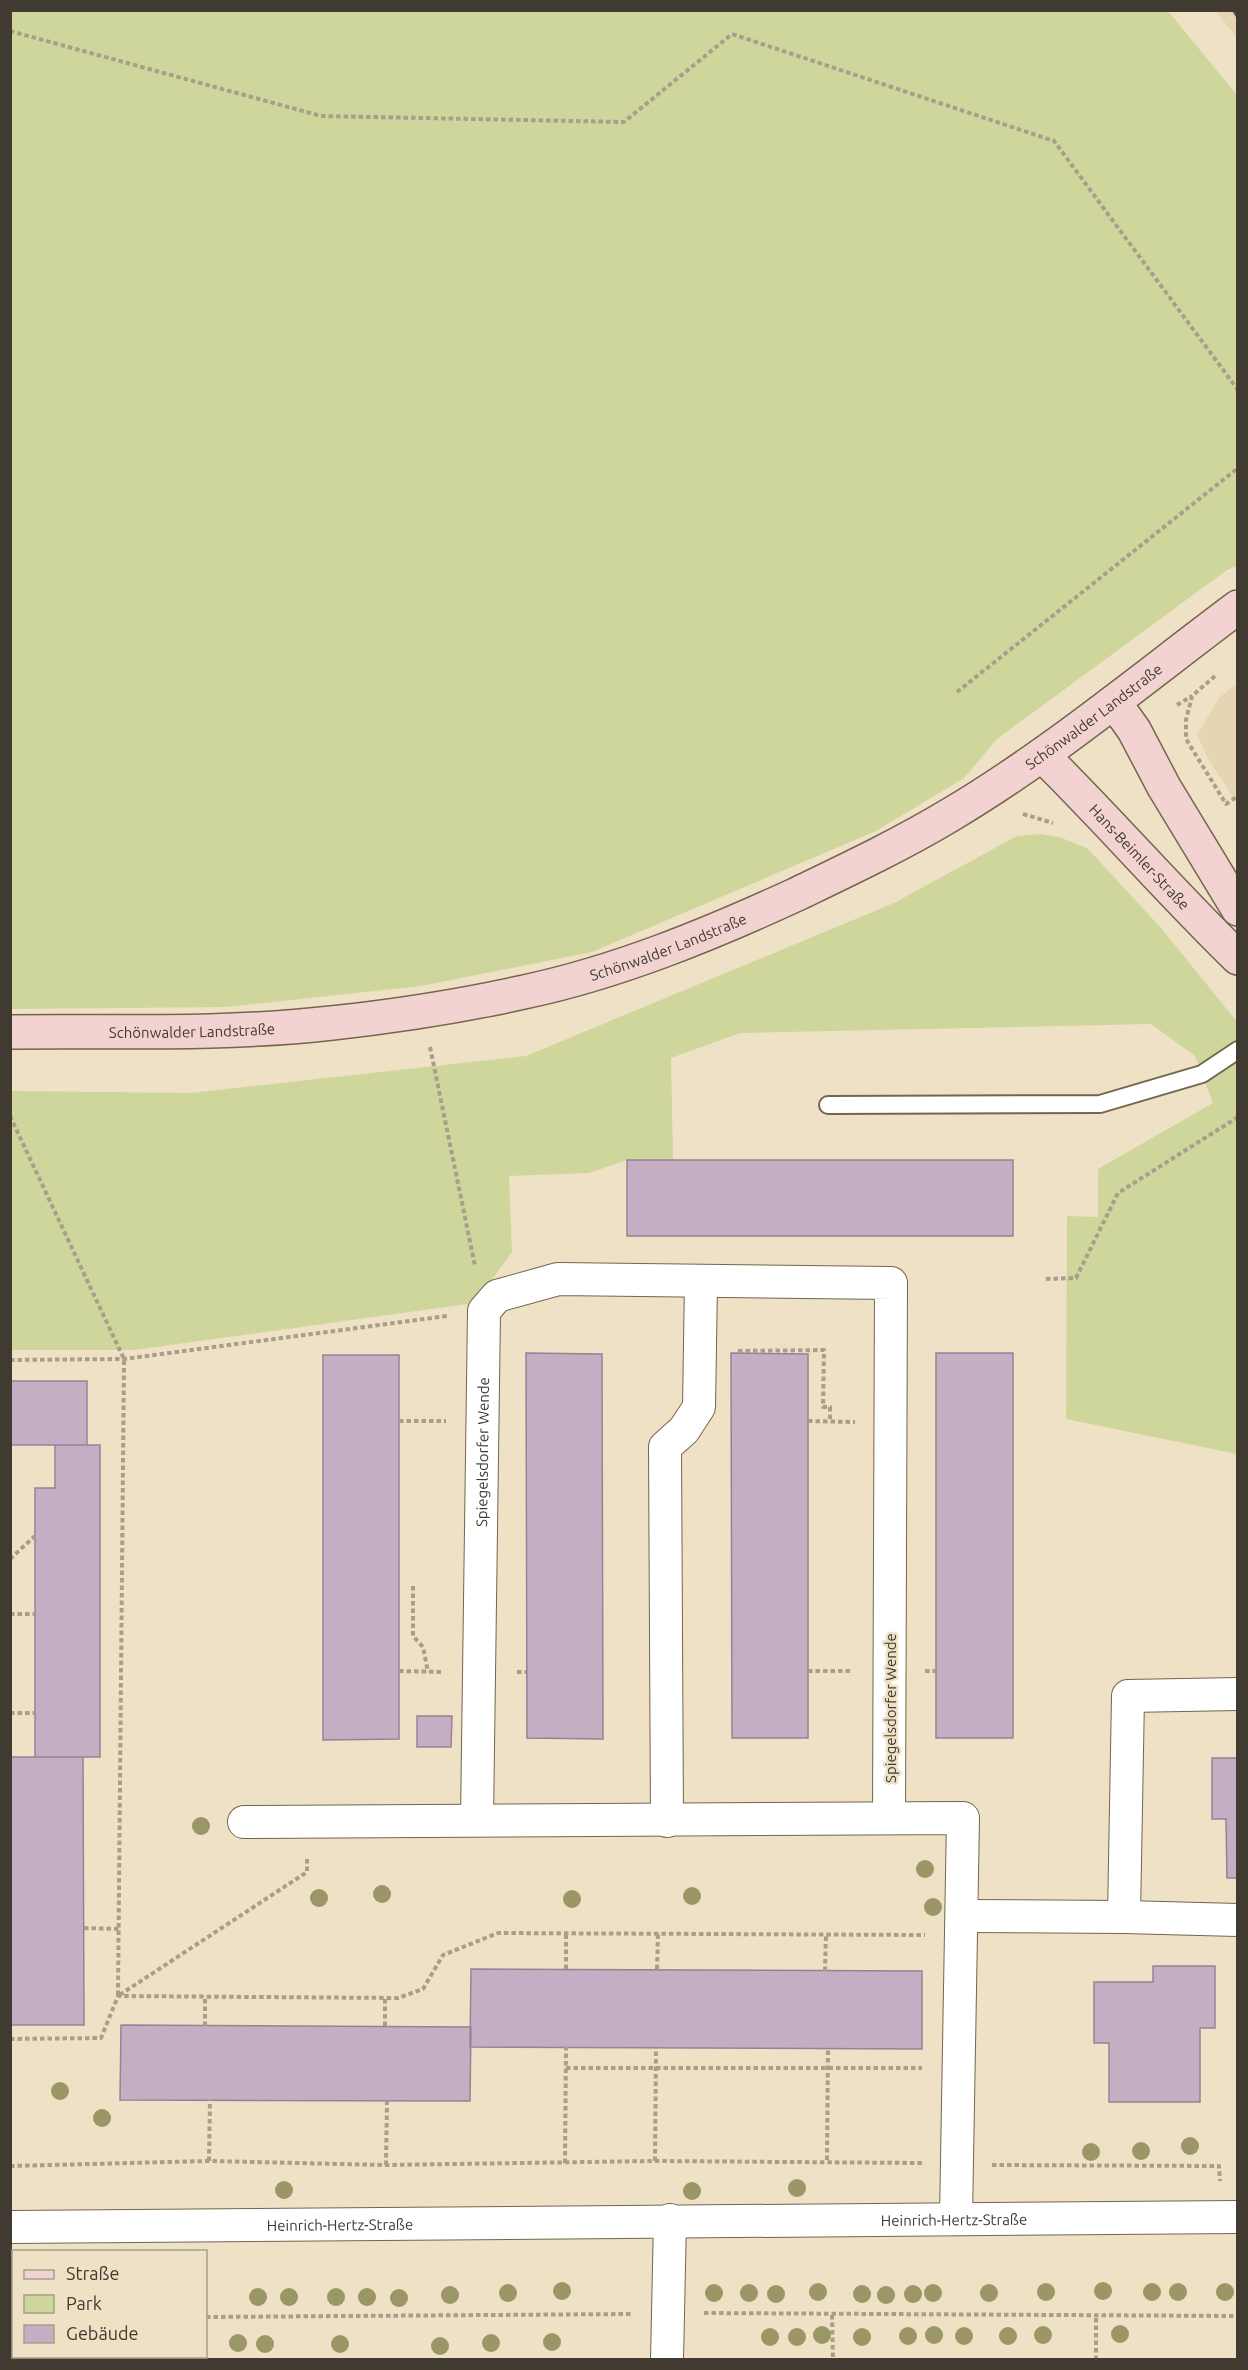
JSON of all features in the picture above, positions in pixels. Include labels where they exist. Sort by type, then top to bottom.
[{"type":"main road","name":"Schönwalder Landstraße","points":[[10,1032],[212,1031],[329,1023],[418,1012],[526,992],[612,968],[713,933],[868,861],[949,816],[1042,755],[1238,607]]},
{"type":"main road","points":[[1114,702],[1134,730],[1164,787],[1238,909]]},
{"type":"main road","name":"Hans-Beimler-Straße","points":[[1042,755],[1090,802],[1169,891],[1238,958]]},
{"type":"street","name":"Spiegelsdorfer Wende","points":[[477,1820],[484,1311],[497,1296],[558,1279],[891,1283],[889,1818]]},
{"type":"street","points":[[667,1821],[665,1447],[684,1430],[699,1407],[701,1282]]},
{"type":"street","points":[[1124,1917],[1128,1696],[1238,1694]]},
{"type":"street","points":[[244,1822],[963,1818],[956,2218]]},
{"type":"street","points":[[962,1926],[1124,1917],[1238,1920]]},
{"type":"street","name":"Heinrich-Hertz-Straße","points":[[10,2227],[1229,2217]]},
{"type":"street","points":[[667,2360],[670,2220]]},
{"type":"lane","points":[[828,1105],[1100,1104],[1202,1074],[1238,1050]]},
{"type":"path","points":[[10,31],[321,116],[624,122],[732,34],[1054,141],[1238,390]]},
{"type":"path","points":[[957,692],[1238,468]]},
{"type":"path","points":[[1222,669],[1192,696],[1185,720],[1185,739],[1226,804],[1238,796]]},
{"type":"path","points":[[1020,813],[1060,825]]},
{"type":"path","points":[[10,1360],[124,1359],[484,1311],[428,1037]]},
{"type":"path","points":[[10,1116],[124,1359],[118,1996],[101,2038],[10,2039]]},
{"type":"path","points":[[1046,1279],[1076,1278],[1118,1194],[1238,1117]]},
{"type":"path","points":[[700,1351],[824,1350],[822,1407],[831,1407],[830,1422],[808,1421]]},
{"type":"path","points":[[399,1421],[427,1420]]},
{"type":"path","points":[[10,1559],[35,1536]]},
{"type":"path","points":[[413,1587],[413,1636],[423,1647],[428,1672]]},
{"type":"path","points":[[10,1614],[35,1614]]},
{"type":"path","points":[[399,1671],[422,1672]]},
{"type":"path","points":[[808,1671],[833,1671]]},
{"type":"path","points":[[10,1713],[35,1713]]},
{"type":"path","points":[[118,1996],[307,1872],[306,1820]]},
{"type":"path","points":[[118,1996],[385,1996],[398,1998],[423,1989],[443,1955],[498,1933],[826,1934],[962,1926]]},
{"type":"path","points":[[84,1928],[119,1929]]},
{"type":"path","points":[[566,1933],[566,1970]]},
{"type":"path","points":[[657,1970],[658,1933]]},
{"type":"path","points":[[825,1971],[826,1934]]},
{"type":"path","points":[[385,1996],[385,2026]]},
{"type":"path","points":[[205,1997],[205,2026]]},
{"type":"path","points":[[565,2163],[566,2047]]},
{"type":"path","points":[[655,2161],[656,2048]]},
{"type":"path","points":[[827,2160],[828,2048]]},
{"type":"path","points":[[566,2068],[959,2068]]},
{"type":"path","points":[[209,2161],[210,2100]]},
{"type":"path","points":[[386,2165],[387,2101]]},
{"type":"path","points":[[10,2166],[209,2161],[386,2165],[827,2160],[957,2164],[1219,2166],[1229,2217]]},
{"type":"path","points":[[207,2317],[667,2313],[1238,2316]]},
{"type":"path","points":[[832,2315],[833,2360]]},
{"type":"path","points":[[1096,2315],[1096,2360]]},
{"type":"shaded area","points":[[1216,11],[1237,11],[1237,38]]},
{"type":"shaded area","points":[[1237,684],[1237,803],[1208,759],[1197,734],[1221,696]]},
{"type":"green space","points":[[10,11],[1168,11],[1237,95],[1237,566],[1227,570],[997,739],[964,778],[876,831],[592,952],[421,986],[227,1007],[11,1009]]},
{"type":"green space","points":[[1041,834],[1059,837],[1087,848],[1162,929],[1237,1022],[1237,1454],[1066,1419],[1067,1216],[1098,1217],[1098,1169],[1213,1103],[1195,1056],[1151,1024],[740,1033],[671,1058],[673,1160],[627,1160],[589,1173],[509,1176],[512,1252],[475,1303],[134,1350],[11,1350],[11,1091],[190,1093],[526,1056],[894,903],[1017,836]]},
{"type":"building","points":[[627,1160],[1013,1160],[1013,1236],[627,1236]]},
{"type":"building","points":[[526,1353],[602,1354],[603,1739],[527,1738]]},
{"type":"building","points":[[731,1353],[808,1354],[808,1738],[732,1738]]},
{"type":"building","points":[[936,1353],[1013,1353],[1013,1738],[936,1738]]},
{"type":"building","points":[[323,1355],[399,1355],[399,1739],[323,1740]]},
{"type":"building","points":[[10,1381],[87,1381],[87,1445],[10,1445]]},
{"type":"building","points":[[55,1445],[100,1445],[100,1757],[35,1757],[35,1488],[55,1488]]},
{"type":"building","points":[[417,1716],[452,1716],[451,1747],[417,1747]]},
{"type":"building","points":[[10,1757],[83,1757],[84,2025],[10,2025]]},
{"type":"building","points":[[1212,1758],[1238,1758],[1238,1878],[1227,1878],[1226,1819],[1212,1819]]},
{"type":"building","points":[[1153,1966],[1215,1966],[1215,2028],[1200,2028],[1200,2102],[1109,2102],[1109,2043],[1094,2043],[1094,1982],[1153,1982]]},
{"type":"building","points":[[471,1969],[922,1971],[922,2049],[470,2047]]},
{"type":"building","points":[[121,2025],[471,2027],[470,2101],[120,2100]]},
{"type":"railway","points":[[1234,10],[1238,16]]}]
